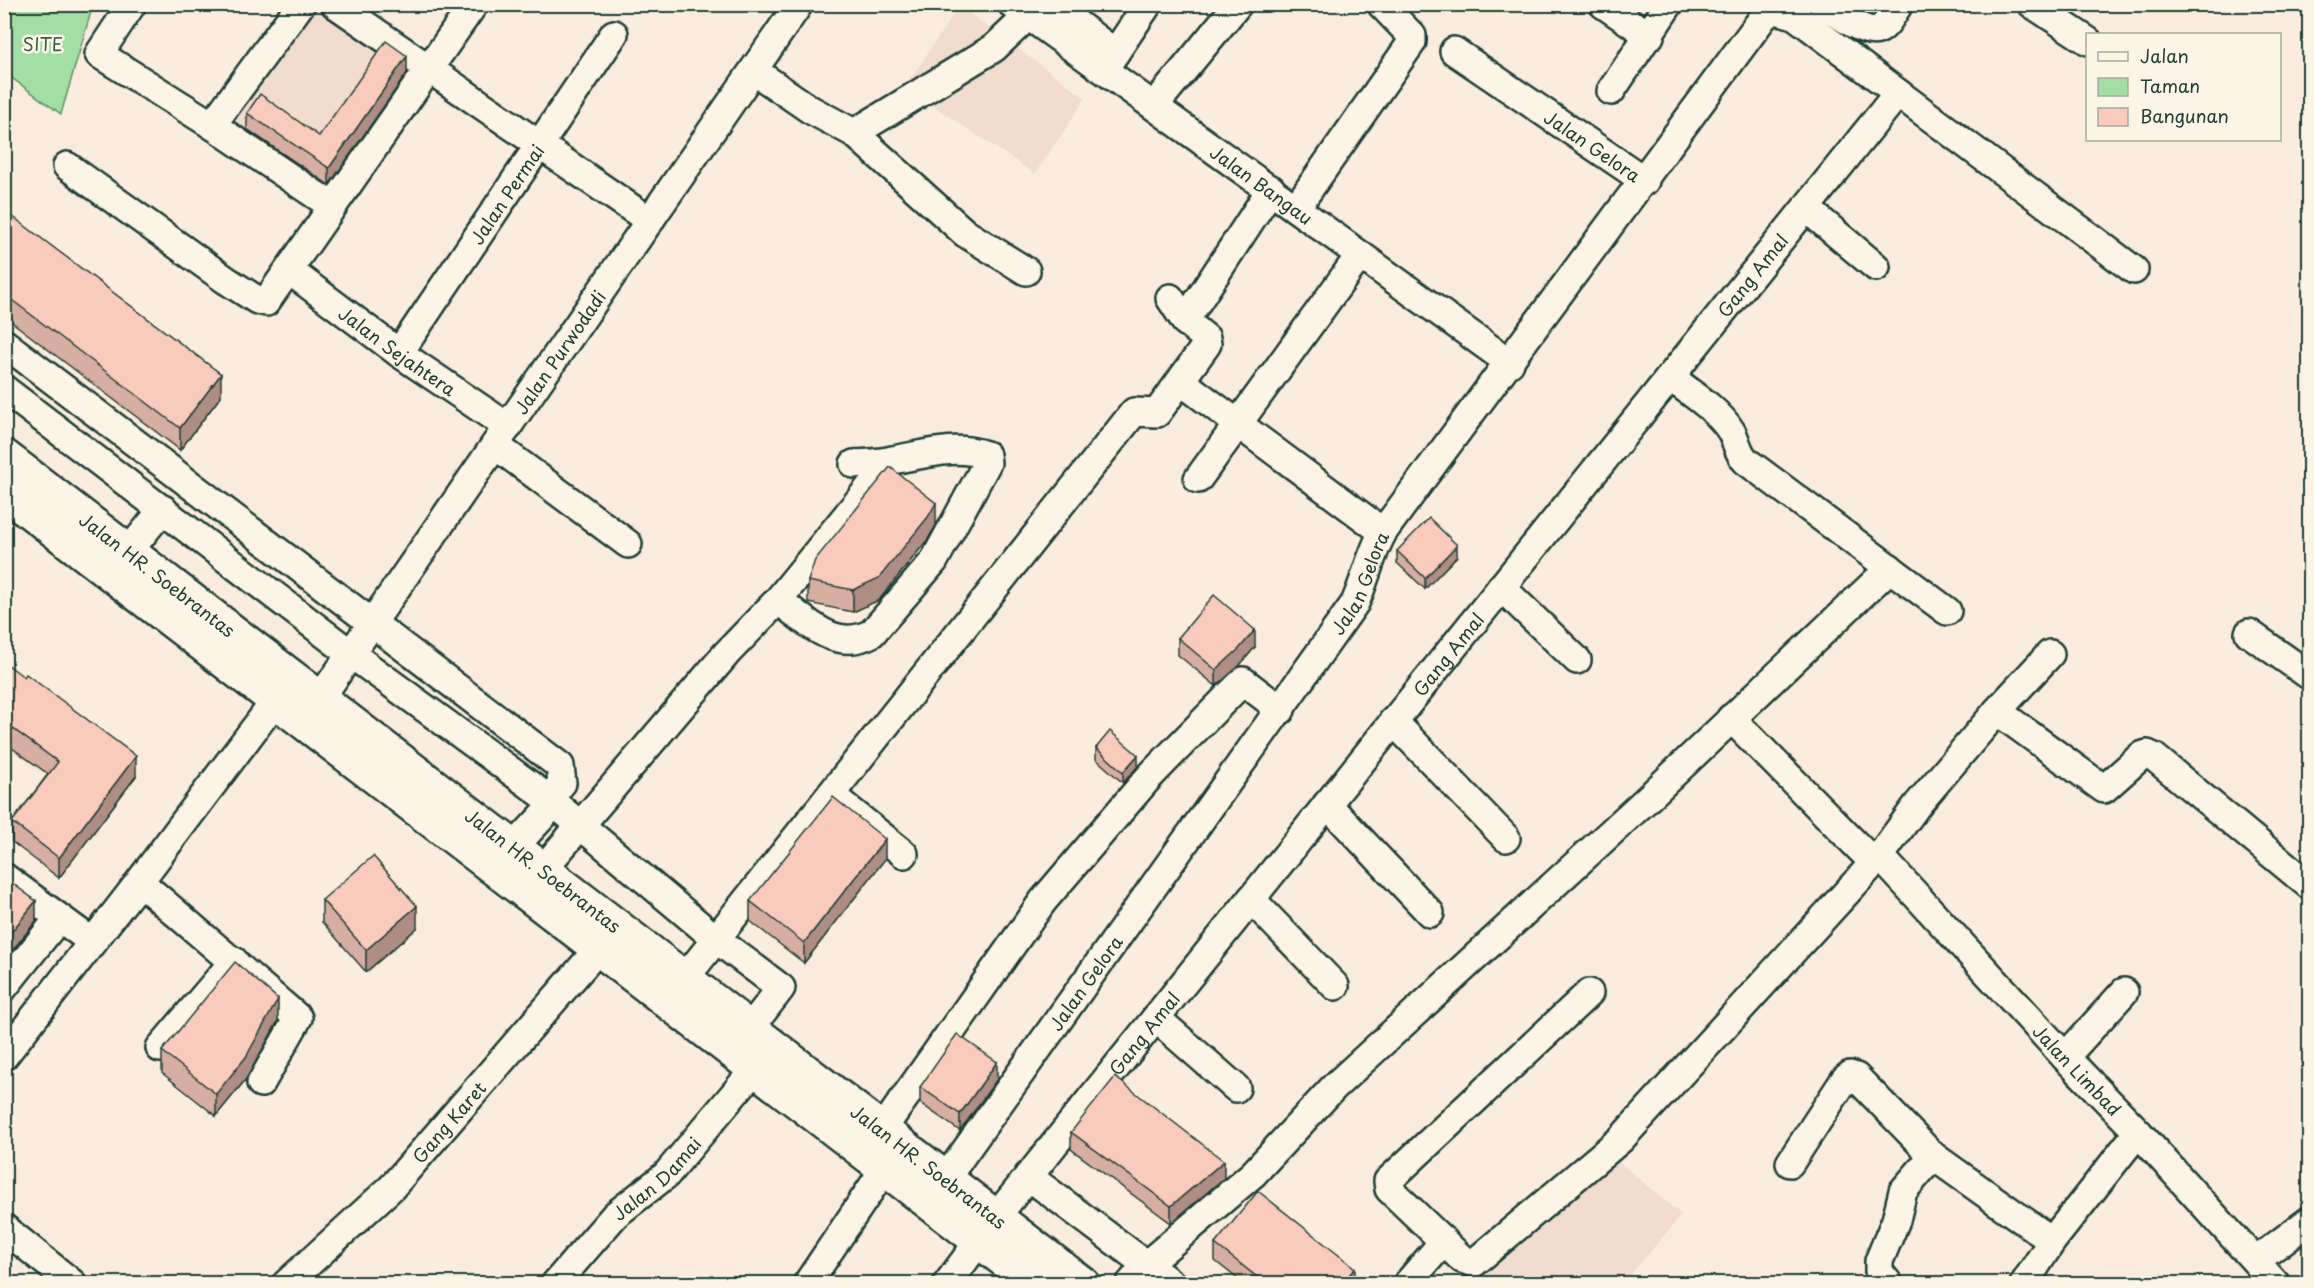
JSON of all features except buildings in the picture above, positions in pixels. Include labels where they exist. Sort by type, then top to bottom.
[{"type":"main road","name":"Jalan HR. Soebrantas","points":[[4,456],[946,1178],[1035,1284]]},
{"type":"main road","name":"Jalan HR. Soebrantas","points":[[4,492],[885,1168],[1083,1284]]},
{"type":"street","points":[[132,4],[99,54],[212,125],[332,206]]},
{"type":"street","points":[[212,125],[301,4]]},
{"type":"street","points":[[335,4],[370,14],[429,69],[650,221]]},
{"type":"street","points":[[67,166],[257,300],[266,302],[290,271],[332,206],[474,4]]},
{"type":"street","name":"Jalan Purwodadi","points":[[320,700],[799,4]]},
{"type":"street","points":[[1109,61],[1148,4]]},
{"type":"street","points":[[1155,105],[1238,4]]},
{"type":"street","points":[[1296,208],[1412,42],[1412,36],[1381,4]]},
{"type":"street","points":[[1603,4],[1650,36]]},
{"type":"street","points":[[1611,92],[1669,4]]},
{"type":"street","points":[[1823,4],[1866,31],[1878,30],[1886,23],[1899,4]]},
{"type":"street","points":[[2032,4],[2086,40]]},
{"type":"street","points":[[854,133],[994,48],[1030,8]]},
{"type":"street","name":"Jalan Bangau","points":[[1030,8],[1109,61],[1155,105],[1510,363]]},
{"type":"street","points":[[1645,181],[1766,15],[1776,10],[1794,15],[2134,270]]},
{"type":"street","name":"Jalan Permai","points":[[399,353],[614,34]]},
{"type":"street","name":"Jalan Gelora","points":[[946,1178],[1355,603],[1364,582],[1370,557],[1383,532],[1645,181],[1454,51]]},
{"type":"street","points":[[754,71],[811,110],[854,133],[965,234],[1026,271]]},
{"type":"street","name":"Gang Amal","points":[[947,1284],[1028,1176],[1898,93]]},
{"type":"street","points":[[1185,321],[1271,189]]},
{"type":"street","points":[[1806,208],[1876,267]]},
{"type":"street","points":[[1198,479],[1360,255]]},
{"type":"street","name":"Jalan Sejahtera","points":[[290,271],[399,353],[502,436],[628,544]]},
{"type":"street","points":[[685,978],[1134,412],[1157,413],[1182,382],[1207,344],[1206,338],[1185,321],[1170,298]]},
{"type":"street","points":[[10,356],[191,485],[560,766],[562,783],[552,801],[514,847]]},
{"type":"street","points":[[1670,377],[1702,401],[1731,431],[1739,454],[1746,461],[1947,611]]},
{"type":"street","points":[[1182,382],[1383,532]]},
{"type":"street","points":[[4,389],[351,654],[552,801],[716,939],[781,988],[750,1028]]},
{"type":"street","points":[[778,600],[824,633],[848,642],[859,640],[872,633],[933,561],[987,463],[986,455],[977,452],[937,450],[891,461],[854,464]]},
{"type":"street","points":[[543,869],[727,653],[778,600],[891,461]]},
{"type":"street","points":[[128,552],[191,485]]},
{"type":"street","points":[[1138,1274],[1253,1174],[1334,1087],[1890,568]]},
{"type":"street","points":[[1501,587],[1577,660]]},
{"type":"street","points":[[2249,633],[2310,676]]},
{"type":"street","points":[[1589,993],[1388,1181],[1389,1189],[1462,1259],[1474,1263],[1622,1139],[1877,860],[1918,804],[1997,711],[2050,654]]},
{"type":"street","points":[[882,1130],[1043,901],[1150,776],[1243,681],[1281,710]]},
{"type":"street","points":[[4,1056],[91,941],[141,890],[276,700]]},
{"type":"street","points":[[1997,711],[2104,789],[2141,756],[2147,754],[2154,757],[2310,886]]},
{"type":"street","name":"Jalan Limbad","points":[[1731,718],[1877,860],[2138,1132],[2257,1260],[2276,1284]]},
{"type":"street","points":[[1394,721],[1506,838]]},
{"type":"street","points":[[831,795],[904,854]]},
{"type":"street","points":[[1327,804],[1430,913]]},
{"type":"street","points":[[4,877],[91,941]]},
{"type":"street","points":[[141,890],[234,961],[298,1017],[261,1083]]},
{"type":"street","points":[[1251,899],[1335,986]]},
{"type":"street","points":[[4,987],[59,918]]},
{"type":"street","name":"Gang Karet","points":[[286,1284],[392,1186],[599,948]]},
{"type":"street","points":[[160,1048],[234,961]]},
{"type":"street","points":[[2065,1058],[2124,992]]},
{"type":"street","points":[[1156,1018],[1236,1088]]},
{"type":"street","name":"Jalan Damai","points":[[555,1284],[615,1215],[666,1174],[755,1069]]},
{"type":"street","points":[[1790,1163],[1845,1079],[1850,1075],[1856,1077],[1933,1156],[2052,1242]]},
{"type":"street","points":[[2024,1284],[2052,1242],[2138,1132]]},
{"type":"street","points":[[1879,1280],[1879,1261],[1896,1220],[1903,1191],[1933,1156]]},
{"type":"street","points":[[807,1284],[885,1168]]},
{"type":"street","points":[[1028,1176],[1138,1274],[1172,1284]]},
{"type":"street","points":[[2257,1260],[2310,1220]]},
{"type":"street","points":[[4,1228],[73,1284]]},
{"type":"street","points":[[1407,1284],[1444,1241]]},
{"type":"shaded area","points":[[310,5],[409,72],[326,194],[222,124]]},
{"type":"shaded area","points":[[959,6],[1086,98],[1035,174],[905,87]]},
{"type":"shaded area","points":[[1612,1156],[1682,1215],[1623,1283],[1473,1284],[1522,1232]]},
{"type":"green space","name":"SITE","points":[[5,4],[93,5],[61,114],[5,73]]}]
